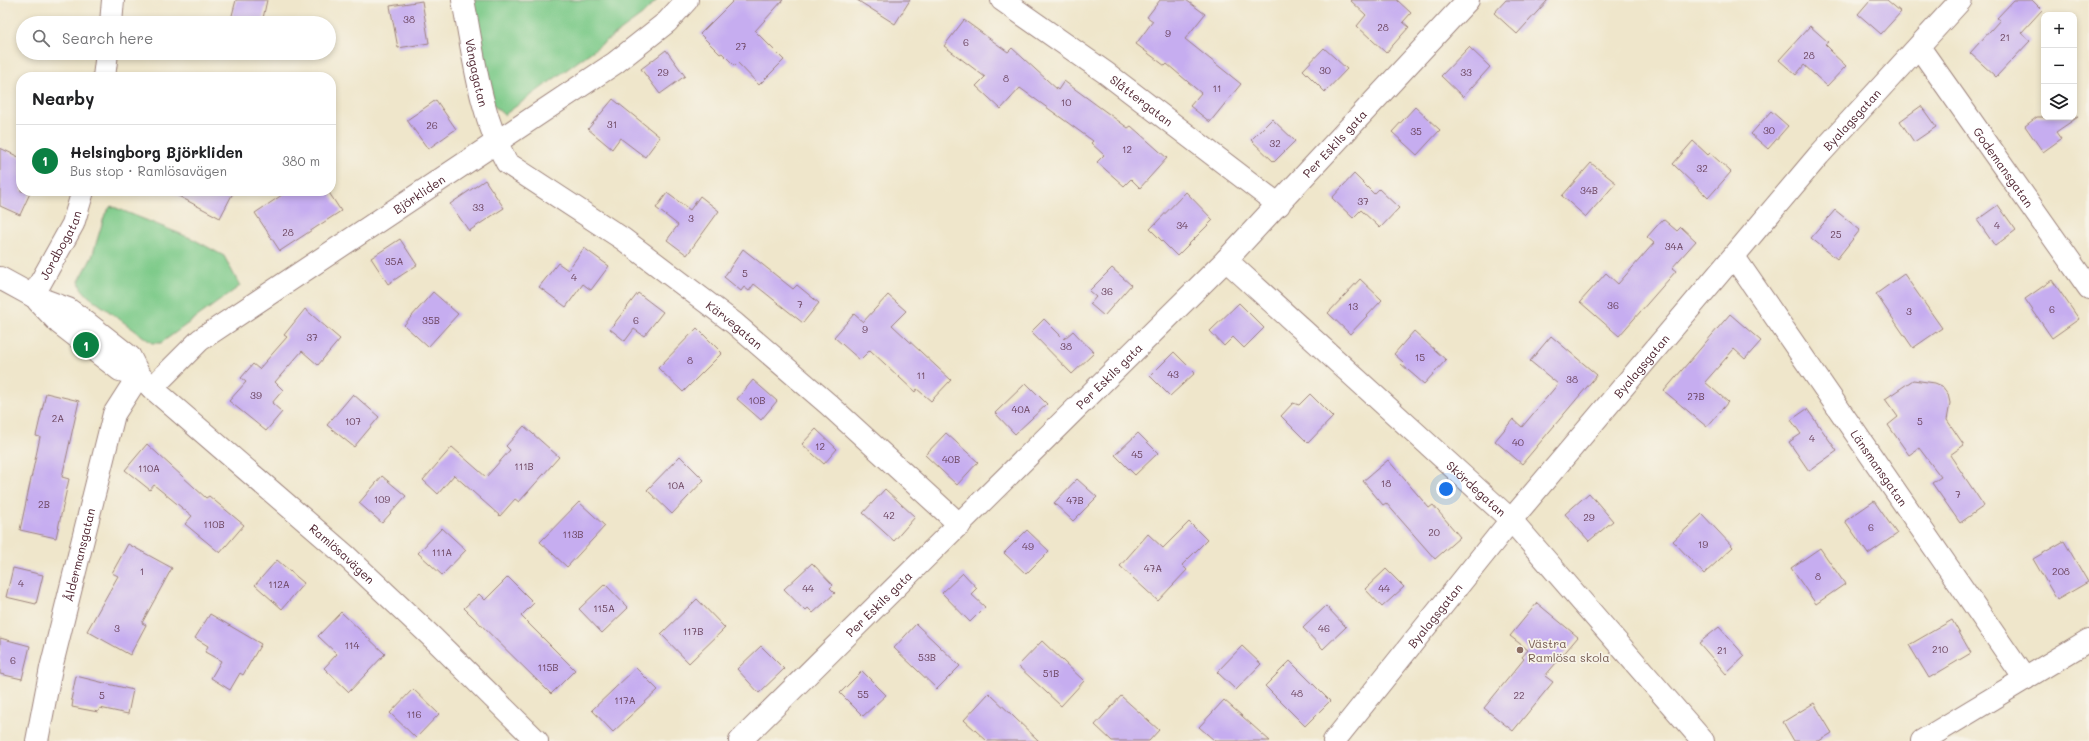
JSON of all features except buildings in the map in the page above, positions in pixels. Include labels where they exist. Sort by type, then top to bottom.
[{"type":"street","points":[[112,16],[113,0]]},
{"type":"street","name":"Vångagatan","points":[[463,0],[483,107],[496,144]]},
{"type":"street","name":"Björkliden","points":[[145,381],[200,340],[496,144],[615,63],[667,22],[687,0]]},
{"type":"street","name":"Slåttergatan","points":[[1002,0],[1106,72],[1279,205]]},
{"type":"street","name":"Per Eskils gata","points":[[740,741],[960,525],[1226,260],[1279,205],[1468,0]]},
{"type":"street","name":"Byalagsgatan","points":[[1334,741],[1511,520],[1819,155],[1961,0]]},
{"type":"street","name":"Godemansgatan","points":[[1919,47],[2089,288]]},
{"type":"street","points":[[105,72],[106,60]]},
{"type":"street","name":"Kärvegatan","points":[[496,144],[507,163],[624,239],[734,323],[828,404],[960,525]]},
{"type":"street","name":"Jordbogatan","points":[[33,296],[73,224],[81,196]]},
{"type":"street","name":"Länsmansgatan","points":[[1734,257],[2025,679]]},
{"type":"street","name":"Skördegatan","points":[[1226,260],[1511,520],[1703,741]]},
{"type":"street","name":"Ramlösavägen","points":[[0,278],[33,296],[68,309],[130,357],[145,381],[345,555],[434,639],[537,741]]},
{"type":"street","name":"Åldermansgatan","points":[[37,741],[51,668],[114,414],[145,381]]},
{"type":"street","points":[[1922,741],[2089,640]]},
{"type":"green space","points":[[471,0],[657,0],[642,15],[504,115],[491,103]]},
{"type":"green space","points":[[111,206],[193,239],[224,256],[240,286],[161,343],[152,343],[88,296],[81,288],[79,281],[92,257],[105,214]]},
{"type":"place","name":"Helsingborg Björkliden","points":[[86,345]]},
{"type":"place","name":"Västra Ramlösa skola","points":[[1520,650]]}]
